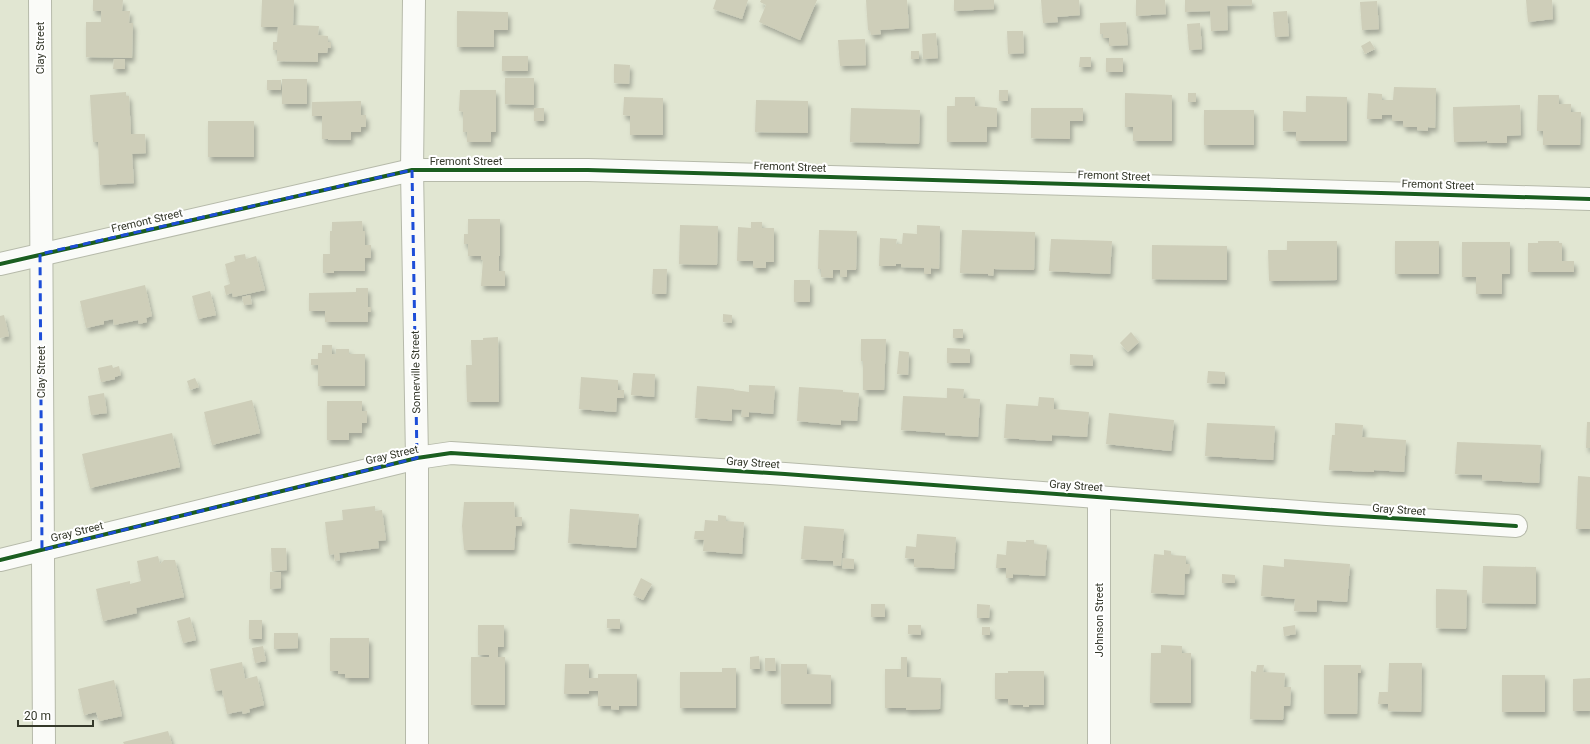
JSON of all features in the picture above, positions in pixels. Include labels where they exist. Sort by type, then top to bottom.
[{"type":"street","name":"Clay Street","points":[[40,0],[40,254],[44,744]]},
{"type":"street","name":"Somerville Street","points":[[414,0],[412,170],[418,458],[418,744]]},
{"type":"street","name":"Fremont Street","points":[[0,264],[412,170],[588,170],[1590,199]]},
{"type":"street","name":"Gray Street","points":[[0,560],[418,458],[451,453],[785,474],[1327,514],[1516,526]]},
{"type":"street","name":"Johnson Street","points":[[1099,496],[1099,744]]},
{"type":"highlighted area","points":[[412,170],[417,458],[42,550],[40,254]]},
{"type":"building","points":[[93,0],[123,0],[122,11],[130,11],[129,23],[133,23],[132,58],[86,57],[86,22],[101,22],[101,11],[93,11]]},
{"type":"building","points":[[262,0],[294,0],[293,25],[319,26],[318,35],[328,36],[328,42],[331,42],[331,48],[328,48],[327,53],[318,53],[318,62],[277,61],[277,50],[273,50],[273,42],[277,42],[278,27],[261,27]]},
{"type":"building","points":[[716,0],[748,0],[742,19],[713,9]]},
{"type":"building","points":[[761,0],[817,0],[800,40],[759,22],[766,5],[760,2]]},
{"type":"building","points":[[866,0],[907,0],[909,28],[880,30],[881,34],[871,35],[870,30],[868,30]]},
{"type":"building","points":[[954,0],[994,0],[994,9],[954,11]]},
{"type":"building","points":[[1041,0],[1079,0],[1080,15],[1057,17],[1058,22],[1043,23]]},
{"type":"building","points":[[1136,0],[1165,0],[1166,14],[1136,16]]},
{"type":"building","points":[[1185,0],[1252,0],[1252,5],[1227,6],[1228,30],[1211,31],[1210,11],[1185,12]]},
{"type":"building","points":[[1526,0],[1552,0],[1553,19],[1528,22]]},
{"type":"building","points":[[1377,1],[1379,29],[1362,30],[1360,2]]},
{"type":"building","points":[[457,11],[508,12],[508,30],[494,30],[494,47],[457,47]]},
{"type":"building","points":[[1287,11],[1289,36],[1275,37],[1273,12]]},
{"type":"building","points":[[1126,22],[1128,45],[1109,46],[1109,38],[1103,38],[1103,34],[1100,34],[1100,23]]},
{"type":"building","points":[[1200,23],[1202,49],[1189,50],[1187,24]]},
{"type":"building","points":[[1007,31],[1023,31],[1024,53],[1008,54]]},
{"type":"building","points":[[936,33],[938,58],[923,59],[922,34]]},
{"type":"building","points":[[865,39],[866,65],[840,66],[838,40]]},
{"type":"building","points":[[1370,41],[1375,49],[1365,54],[1361,46]]},
{"type":"building","points":[[911,51],[919,51],[919,59],[911,59]]},
{"type":"building","points":[[502,56],[528,56],[528,71],[502,71]]},
{"type":"building","points":[[1080,57],[1091,57],[1091,67],[1079,67]]},
{"type":"building","points":[[1106,58],[1123,58],[1123,72],[1106,72]]},
{"type":"building","points":[[114,59],[125,59],[125,69],[113,69]]},
{"type":"building","points":[[614,64],[630,65],[629,84],[614,83]]},
{"type":"building","points":[[505,78],[534,78],[534,105],[505,104]]},
{"type":"building","points":[[282,79],[307,79],[307,104],[282,104]]},
{"type":"building","points":[[267,80],[281,80],[281,90],[267,90]]},
{"type":"building","points":[[1394,87],[1436,88],[1435,128],[1428,127],[1428,131],[1417,130],[1417,127],[1403,127],[1403,121],[1392,121],[1392,115],[1382,115],[1382,119],[1367,119],[1368,93],[1382,94],[1382,100],[1393,100]]},
{"type":"building","points":[[460,90],[496,90],[496,132],[491,132],[491,142],[467,142],[467,132],[463,132],[463,112],[459,111]]},
{"type":"building","points":[[999,90],[1008,90],[1008,101],[999,101]]},
{"type":"building","points":[[126,92],[126,96],[129,96],[131,134],[145,134],[146,153],[132,154],[134,183],[100,185],[98,142],[93,142],[90,95]]},
{"type":"building","points":[[1125,93],[1172,95],[1172,141],[1133,141],[1133,127],[1125,127]]},
{"type":"building","points":[[1188,93],[1196,93],[1196,102],[1188,102]]},
{"type":"building","points":[[1538,95],[1559,95],[1559,104],[1571,104],[1571,112],[1581,112],[1580,145],[1543,145],[1543,131],[1537,131]]},
{"type":"building","points":[[1306,96],[1347,97],[1347,141],[1296,141],[1296,132],[1283,131],[1283,111],[1306,112]]},
{"type":"building","points":[[624,97],[663,98],[663,135],[630,135],[630,116],[623,115]]},
{"type":"building","points":[[955,97],[975,97],[975,106],[997,108],[997,127],[987,127],[987,142],[947,142],[947,106],[955,106]]},
{"type":"building","points":[[756,100],[808,101],[808,133],[755,132]]},
{"type":"building","points":[[361,101],[361,115],[366,115],[366,127],[361,127],[361,132],[351,132],[351,140],[322,139],[322,116],[312,116],[312,102]]},
{"type":"building","points":[[1520,105],[1521,135],[1507,136],[1507,143],[1487,143],[1487,141],[1454,142],[1453,107]]},
{"type":"building","points":[[534,108],[544,108],[544,121],[534,121]]},
{"type":"building","points":[[851,108],[920,110],[919,144],[850,142]]},
{"type":"building","points":[[1031,108],[1083,108],[1083,121],[1070,121],[1070,139],[1031,138]]},
{"type":"building","points":[[1204,110],[1254,110],[1254,145],[1204,145]]},
{"type":"building","points":[[208,121],[254,121],[254,157],[208,157]]},
{"type":"building","points":[[468,219],[500,219],[499,271],[505,271],[505,286],[481,286],[483,260],[481,260],[481,256],[468,256],[468,244],[464,244],[464,234],[468,234]]},
{"type":"building","points":[[362,221],[363,231],[365,231],[365,245],[371,245],[371,258],[365,258],[365,271],[334,271],[334,273],[323,273],[323,254],[330,254],[330,231],[332,231],[332,222]]},
{"type":"building","points":[[751,222],[762,222],[762,228],[774,228],[774,262],[766,262],[766,268],[753,268],[753,261],[737,261],[738,227],[751,228]]},
{"type":"building","points":[[680,225],[718,226],[717,265],[679,264]]},
{"type":"building","points":[[917,225],[940,226],[939,269],[931,268],[931,274],[924,274],[924,268],[901,267],[901,264],[896,264],[896,266],[879,266],[880,238],[897,239],[896,244],[902,244],[903,233],[917,234]]},
{"type":"building","points":[[819,230],[857,231],[856,270],[847,270],[847,277],[840,277],[840,270],[833,270],[833,278],[821,277],[821,269],[818,269]]},
{"type":"building","points":[[962,230],[1035,232],[1034,270],[994,269],[993,276],[988,274],[960,273]]},
{"type":"building","points":[[1051,239],[1112,241],[1110,274],[1049,271]]},
{"type":"building","points":[[1287,241],[1337,241],[1337,280],[1269,281],[1268,250],[1287,250]]},
{"type":"building","points":[[1395,241],[1439,241],[1439,274],[1395,274]]},
{"type":"building","points":[[1538,241],[1559,241],[1559,243],[1562,243],[1562,261],[1574,261],[1574,272],[1528,272],[1528,243],[1538,243]]},
{"type":"building","points":[[1462,242],[1510,242],[1510,274],[1502,274],[1502,294],[1476,294],[1476,277],[1462,277]]},
{"type":"building","points":[[1152,245],[1227,246],[1227,280],[1152,279]]},
{"type":"building","points":[[245,254],[246,259],[256,256],[265,290],[233,297],[232,293],[226,295],[224,286],[230,284],[225,264],[235,261],[234,256]]},
{"type":"building","points":[[653,269],[667,269],[666,294],[652,294]]},
{"type":"building","points":[[794,280],[810,280],[810,302],[794,302]]},
{"type":"building","points":[[145,285],[152,316],[146,318],[147,322],[139,324],[138,320],[114,325],[113,319],[104,321],[104,324],[86,328],[80,301]]},
{"type":"building","points":[[356,288],[368,288],[368,307],[371,307],[371,312],[368,312],[368,322],[325,322],[325,311],[309,311],[309,293],[356,292]]},
{"type":"building","points":[[210,291],[216,315],[198,319],[192,296]]},
{"type":"building","points":[[250,295],[252,304],[244,305],[242,297]]},
{"type":"building","points":[[723,314],[732,315],[732,323],[723,322]]},
{"type":"building","points":[[4,315],[9,336],[0,338],[0,316]]},
{"type":"building","points":[[953,329],[963,329],[963,338],[953,338]]},
{"type":"building","points":[[1131,332],[1139,342],[1128,352],[1120,343]]},
{"type":"building","points":[[498,337],[499,402],[467,402],[466,365],[472,365],[471,340],[483,340],[483,338]]},
{"type":"building","points":[[861,339],[886,339],[884,390],[863,390]]},
{"type":"building","points":[[322,345],[332,345],[332,354],[336,354],[336,349],[349,349],[349,354],[365,354],[365,386],[318,386],[318,365],[311,365],[311,359],[318,359],[318,353],[322,353]]},
{"type":"building","points":[[947,348],[970,349],[970,363],[947,363]]},
{"type":"building","points":[[899,351],[909,352],[908,375],[897,374]]},
{"type":"building","points":[[1070,354],[1093,355],[1093,366],[1070,365]]},
{"type":"building","points":[[112,365],[113,368],[119,366],[121,375],[115,377],[115,379],[101,382],[98,368]]},
{"type":"building","points":[[1208,371],[1225,372],[1225,384],[1207,383]]},
{"type":"building","points":[[633,373],[655,374],[654,397],[631,395]]},
{"type":"building","points":[[581,377],[618,380],[618,390],[624,390],[624,398],[617,398],[616,412],[579,409]]},
{"type":"building","points":[[195,378],[199,387],[190,390],[187,381]]},
{"type":"building","points":[[749,385],[775,386],[773,414],[749,412],[749,417],[741,417],[742,410],[732,409],[732,421],[695,418],[697,386],[734,389],[749,392]]},
{"type":"building","points":[[799,387],[843,390],[843,392],[859,393],[857,421],[841,420],[841,425],[797,421]]},
{"type":"building","points":[[947,388],[964,389],[963,398],[980,399],[978,437],[901,430],[903,396],[947,398]]},
{"type":"building","points":[[104,393],[107,413],[91,415],[88,396]]},
{"type":"building","points":[[1039,397],[1054,398],[1054,409],[1089,412],[1087,437],[1052,435],[1052,441],[1004,438],[1006,404],[1038,406]]},
{"type":"building","points":[[252,400],[260,433],[212,445],[204,412]]},
{"type":"building","points":[[327,401],[362,401],[362,411],[367,411],[367,423],[362,423],[362,433],[349,433],[349,440],[327,440]]},
{"type":"building","points":[[1109,413],[1174,420],[1171,451],[1106,444]]},
{"type":"building","points":[[1587,422],[1590,422],[1590,448],[1586,448]]},
{"type":"building","points":[[1207,423],[1275,426],[1273,460],[1205,456]]},
{"type":"building","points":[[1335,423],[1363,425],[1362,437],[1406,440],[1404,472],[1329,470],[1332,435],[1335,435]]},
{"type":"building","points":[[172,433],[180,467],[90,488],[82,454]]},
{"type":"building","points":[[1457,442],[1541,445],[1539,483],[1482,480],[1482,475],[1455,474]]},
{"type":"building","points":[[1578,476],[1590,477],[1590,529],[1576,529]]},
{"type":"building","points":[[464,502],[514,502],[515,517],[522,517],[522,526],[516,526],[514,550],[464,550],[462,526]]},
{"type":"building","points":[[375,506],[375,511],[382,510],[386,540],[378,541],[379,548],[339,553],[340,560],[335,561],[334,554],[329,555],[325,522],[343,520],[342,510]]},
{"type":"building","points":[[570,509],[639,514],[636,548],[568,543]]},
{"type":"building","points":[[718,515],[726,516],[726,521],[744,522],[742,554],[703,551],[704,540],[694,539],[695,531],[704,531],[705,520],[718,521]]},
{"type":"building","points":[[804,526],[844,529],[841,566],[833,565],[833,561],[801,559]]},
{"type":"building","points":[[917,534],[956,537],[954,569],[914,567],[914,559],[905,558],[906,546],[916,547]]},
{"type":"building","points":[[1026,540],[1034,540],[1034,544],[1047,545],[1045,576],[1013,574],[1013,578],[1006,578],[1006,568],[996,568],[997,554],[1006,555],[1007,541],[1026,542]]},
{"type":"building","points":[[271,548],[286,548],[287,570],[272,571]]},
{"type":"building","points":[[1164,550],[1171,551],[1171,555],[1186,556],[1186,564],[1190,564],[1189,574],[1185,574],[1184,595],[1151,593],[1154,554],[1164,555]]},
{"type":"building","points":[[158,556],[160,564],[164,560],[175,560],[184,597],[136,608],[137,613],[103,621],[96,589],[130,581],[130,584],[141,581],[137,561]]},
{"type":"building","points":[[843,558],[854,559],[854,569],[842,568]]},
{"type":"building","points":[[1284,559],[1350,564],[1347,602],[1317,600],[1317,612],[1294,611],[1295,599],[1261,596],[1263,565],[1284,567]]},
{"type":"building","points":[[1483,566],[1536,567],[1536,604],[1482,603]]},
{"type":"building","points":[[270,572],[281,572],[281,588],[270,589]]},
{"type":"building","points":[[1222,574],[1235,575],[1235,583],[1222,583]]},
{"type":"building","points":[[641,578],[652,584],[643,600],[633,595]]},
{"type":"building","points":[[1436,589],[1467,590],[1466,629],[1436,628]]},
{"type":"building","points":[[871,604],[885,604],[885,617],[871,617]]},
{"type":"building","points":[[977,604],[990,605],[989,618],[977,618]]},
{"type":"building","points":[[190,617],[196,640],[183,643],[177,621]]},
{"type":"building","points":[[607,619],[620,619],[620,629],[607,628]]},
{"type":"building","points":[[249,620],[262,620],[262,639],[249,639]]},
{"type":"building","points":[[478,625],[504,625],[504,647],[498,647],[498,657],[505,657],[505,705],[471,705],[471,657],[489,657],[489,655],[478,655]]},
{"type":"building","points":[[908,625],[921,625],[921,635],[908,634]]},
{"type":"building","points":[[1295,625],[1296,634],[1284,636],[1283,627]]},
{"type":"building","points":[[982,627],[990,627],[990,635],[982,635]]},
{"type":"building","points":[[274,633],[298,633],[298,648],[274,649]]},
{"type":"building","points":[[330,638],[369,638],[369,678],[345,678],[345,674],[338,674],[338,671],[330,671]]},
{"type":"building","points":[[1161,645],[1182,646],[1182,653],[1191,653],[1191,703],[1150,703],[1151,653],[1161,653]]},
{"type":"building","points":[[263,646],[266,661],[255,663],[252,648]]},
{"type":"building","points":[[759,656],[760,669],[750,669],[750,657]]},
{"type":"building","points":[[901,657],[907,657],[907,677],[941,678],[940,709],[906,710],[906,708],[885,708],[885,669],[901,669]]},
{"type":"building","points":[[765,658],[775,658],[776,671],[765,671]]},
{"type":"building","points":[[242,662],[245,679],[257,676],[264,705],[249,709],[250,712],[243,714],[242,711],[227,714],[222,690],[215,691],[210,669]]},
{"type":"building","points":[[1389,663],[1422,663],[1421,712],[1388,711],[1388,704],[1378,704],[1379,692],[1388,692]]},
{"type":"building","points":[[565,664],[589,664],[589,678],[598,678],[598,674],[637,674],[637,706],[619,706],[619,710],[611,709],[611,706],[598,706],[598,691],[589,691],[589,694],[564,694]]},
{"type":"building","points":[[781,664],[807,664],[807,674],[831,675],[831,704],[781,704]]},
{"type":"building","points":[[1257,665],[1264,665],[1263,672],[1285,673],[1284,687],[1291,687],[1290,706],[1284,706],[1283,720],[1250,719],[1251,671],[1256,672]]},
{"type":"building","points":[[1324,665],[1361,665],[1361,673],[1358,673],[1357,714],[1324,714]]},
{"type":"building","points":[[722,668],[736,668],[736,708],[680,708],[680,672],[722,672]]},
{"type":"building","points":[[1008,671],[1044,671],[1044,705],[1029,705],[1029,707],[1023,707],[1023,705],[1008,705],[1008,699],[995,699],[995,673],[1008,673]]},
{"type":"building","points":[[1502,675],[1545,675],[1545,712],[1502,712]]},
{"type":"building","points":[[1590,678],[1590,711],[1573,711],[1573,679]]},
{"type":"building","points":[[114,680],[122,716],[99,721],[96,712],[84,715],[78,689]]},
{"type":"building","points":[[168,731],[172,744],[124,744],[123,742]]},
{"type":"cycle path","points":[[0,264],[412,170],[588,170],[1590,199]]},
{"type":"cycle path","points":[[0,560],[417,458],[451,453],[785,474],[1327,514],[1516,526]]}]
